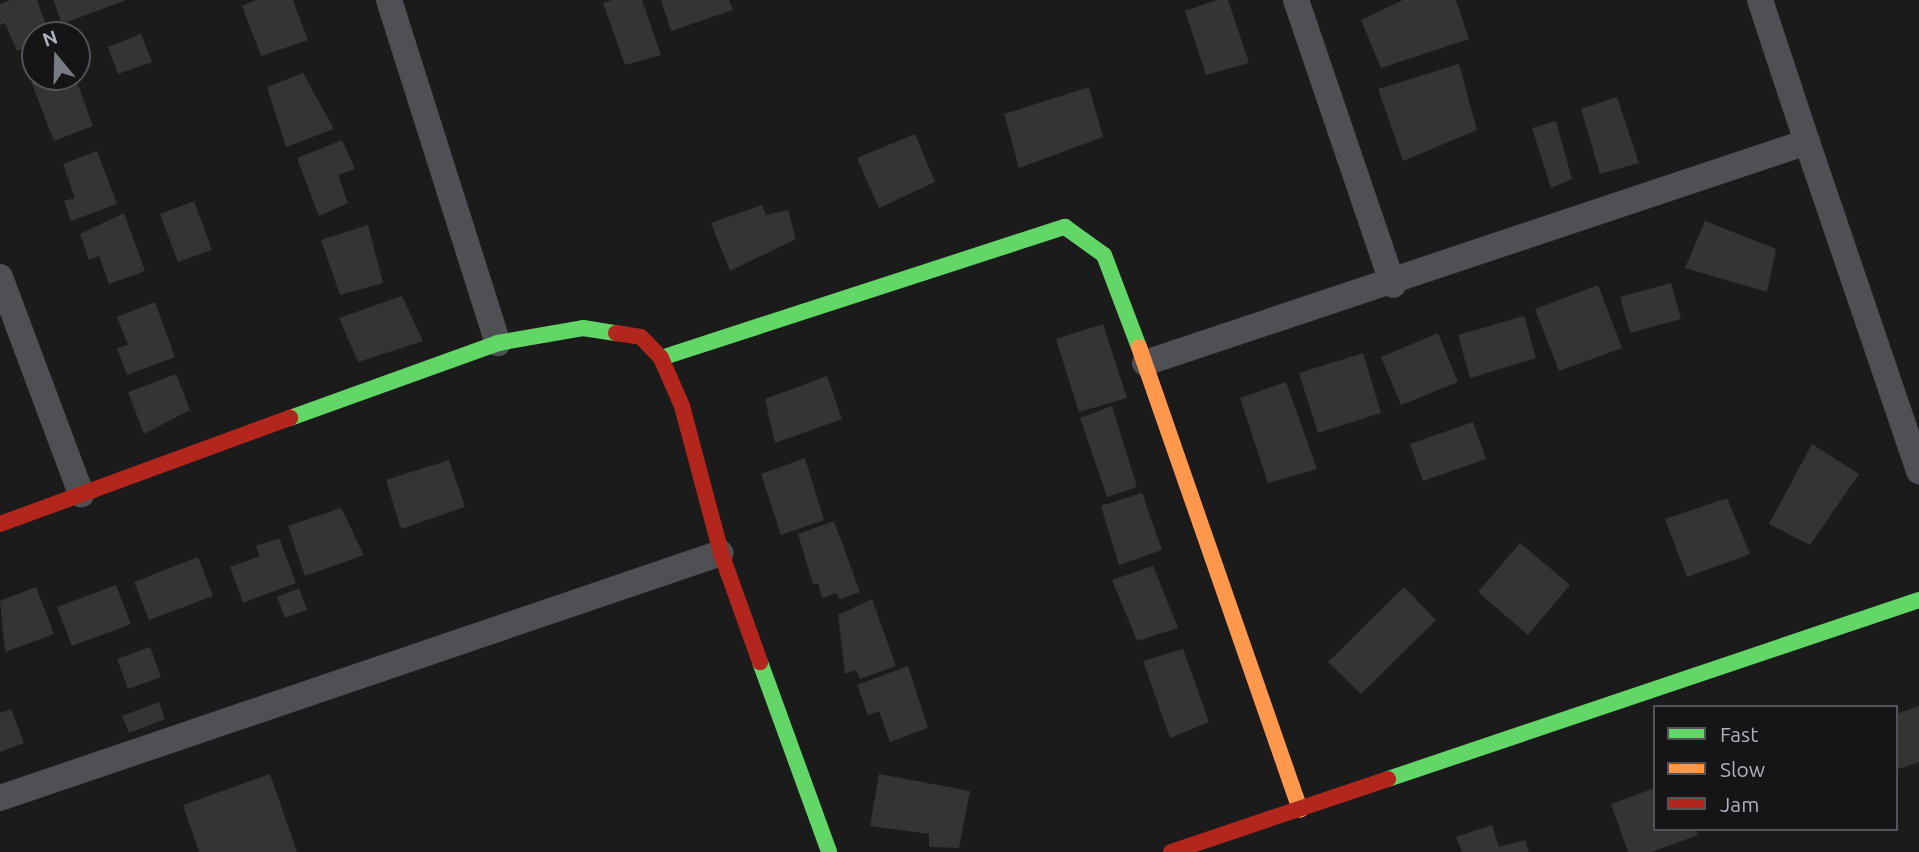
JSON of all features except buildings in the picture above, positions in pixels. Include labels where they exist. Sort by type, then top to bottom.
[{"type":"street","points":[[389,0],[498,343]]},
{"type":"street","points":[[1296,0],[1393,285]]},
{"type":"street","points":[[1760,0],[1919,471]]},
{"type":"street","points":[[1145,363],[1393,285],[1807,142]]},
{"type":"street","points":[[661,358],[1065,227],[1104,255],[1145,363],[1300,810]]},
{"type":"street","points":[[0,277],[81,494]]},
{"type":"street","points":[[0,524],[498,343],[583,328],[620,329],[641,337],[661,358],[682,406],[721,553],[829,852]]},
{"type":"street","points":[[0,798],[721,553]]},
{"type":"street","points":[[1171,852],[1919,600]]},
{"type":"traffic: fast","points":[[661,358],[1065,227],[1104,255],[1139,347]]},
{"type":"traffic: fast","points":[[290,418],[498,343],[583,328],[616,333]]},
{"type":"traffic: fast","points":[[1388,779],[1919,600]]},
{"type":"traffic: fast","points":[[760,662],[829,852]]},
{"type":"traffic: slow","points":[[1139,347],[1300,810]]},
{"type":"traffic: jam","points":[[616,333],[641,337],[661,358],[682,406],[721,553],[760,662]]},
{"type":"traffic: jam","points":[[0,524],[290,418]]},
{"type":"traffic: jam","points":[[1171,852],[1388,779]]}]
